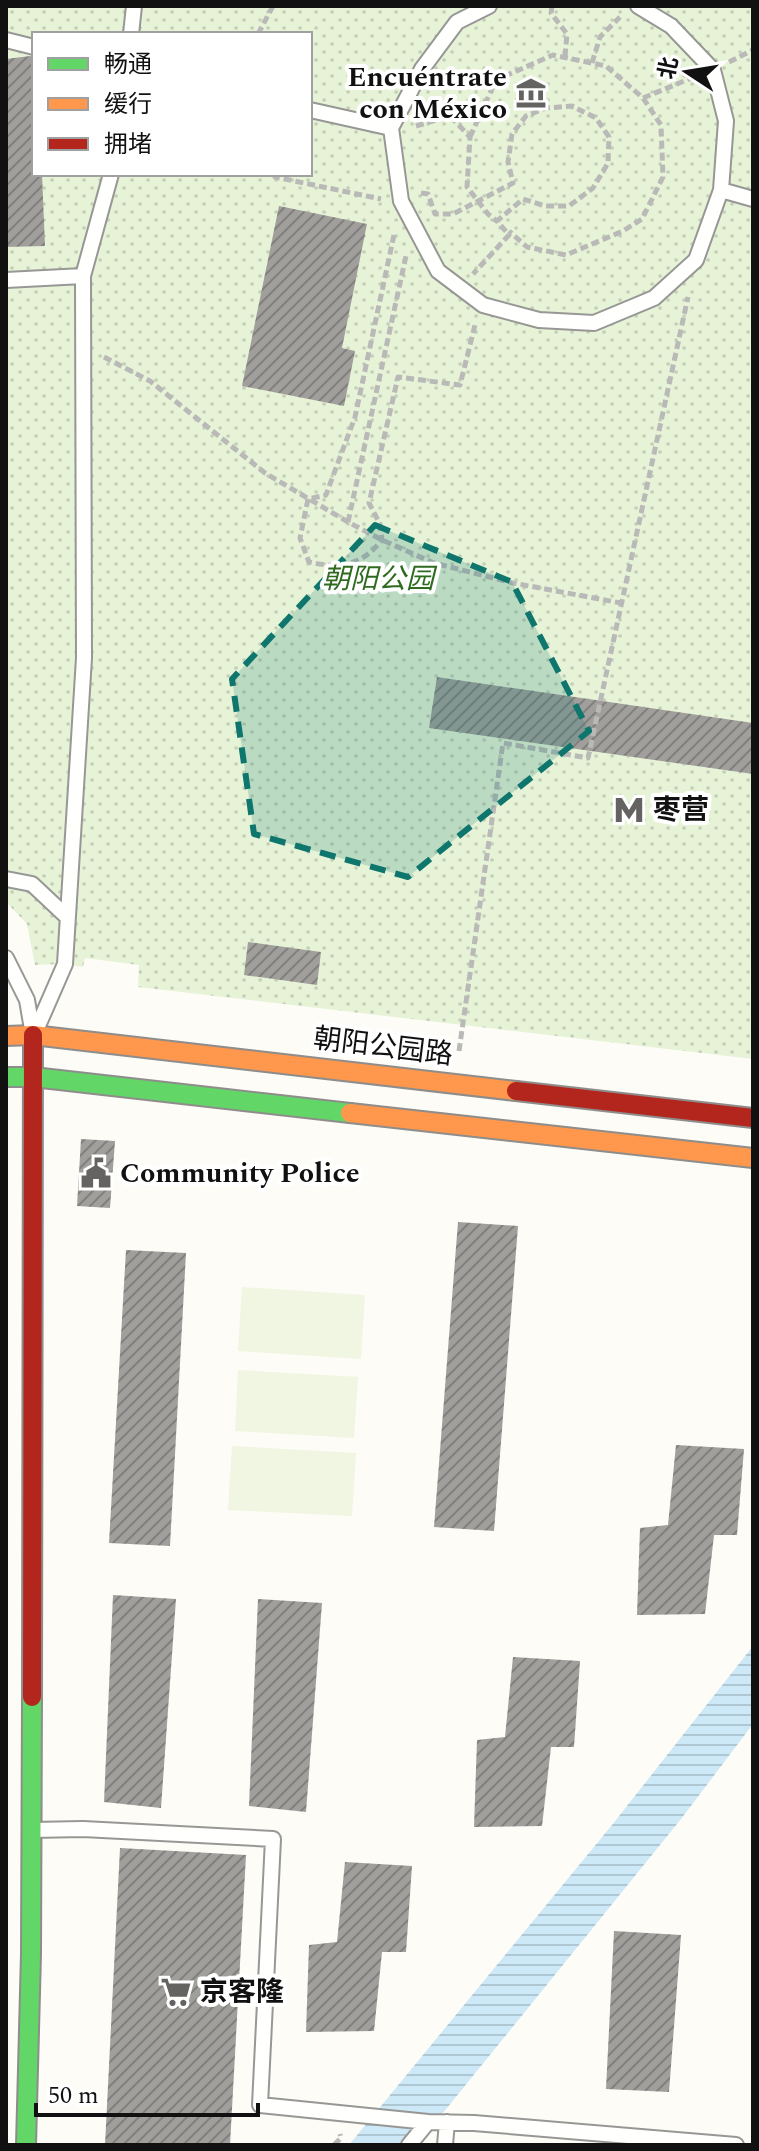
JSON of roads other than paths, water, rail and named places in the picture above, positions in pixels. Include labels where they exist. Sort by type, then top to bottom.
[{"type":"main road","name":"朝阳公园路","points":[[6,1036],[33,1035],[753,1118]]},
{"type":"main road","points":[[26,2145],[24,1954],[31,1830],[33,1035]]},
{"type":"main road","points":[[6,1077],[33,1077],[753,1158]]},
{"type":"lane","points":[[131,32],[134,6]]},
{"type":"lane","points":[[489,6],[457,22],[422,69],[391,128],[411,220],[438,271],[483,305],[539,320],[594,323],[654,298],[696,260],[721,190],[726,121],[713,70],[671,26],[638,6]]},
{"type":"lane","points":[[6,40],[32,46]]},
{"type":"lane","points":[[312,110],[391,128]]},
{"type":"lane","points":[[33,1035],[65,964],[84,658],[83,276],[110,176]]},
{"type":"lane","points":[[721,190],[753,199]]},
{"type":"lane","points":[[6,280],[83,276]]},
{"type":"lane","points":[[6,879],[32,884],[66,916]]},
{"type":"lane","points":[[6,958],[23,990],[33,1035]]},
{"type":"lane","points":[[31,1830],[83,1829],[273,1839],[260,2105],[624,2140],[736,2145]]},
{"type":"lane","points":[[409,2145],[428,2122]]},
{"type":"lane","points":[[445,2145],[447,2122]]},
{"type":"water","points":[[753,1646],[753,1724],[681,1819],[417,2145],[349,2145],[612,1825]]},
{"type":"place","name":"Encuéntrate con México","points":[[531,93]]},
{"type":"place","name":"枣营","points":[[629,810]]},
{"type":"place","name":"Community Police","points":[[96,1173]]},
{"type":"place","name":"京客隆","points":[[176,1992]]},
{"type":"park label","name":"朝阳公园","points":[[378,579]]}]
